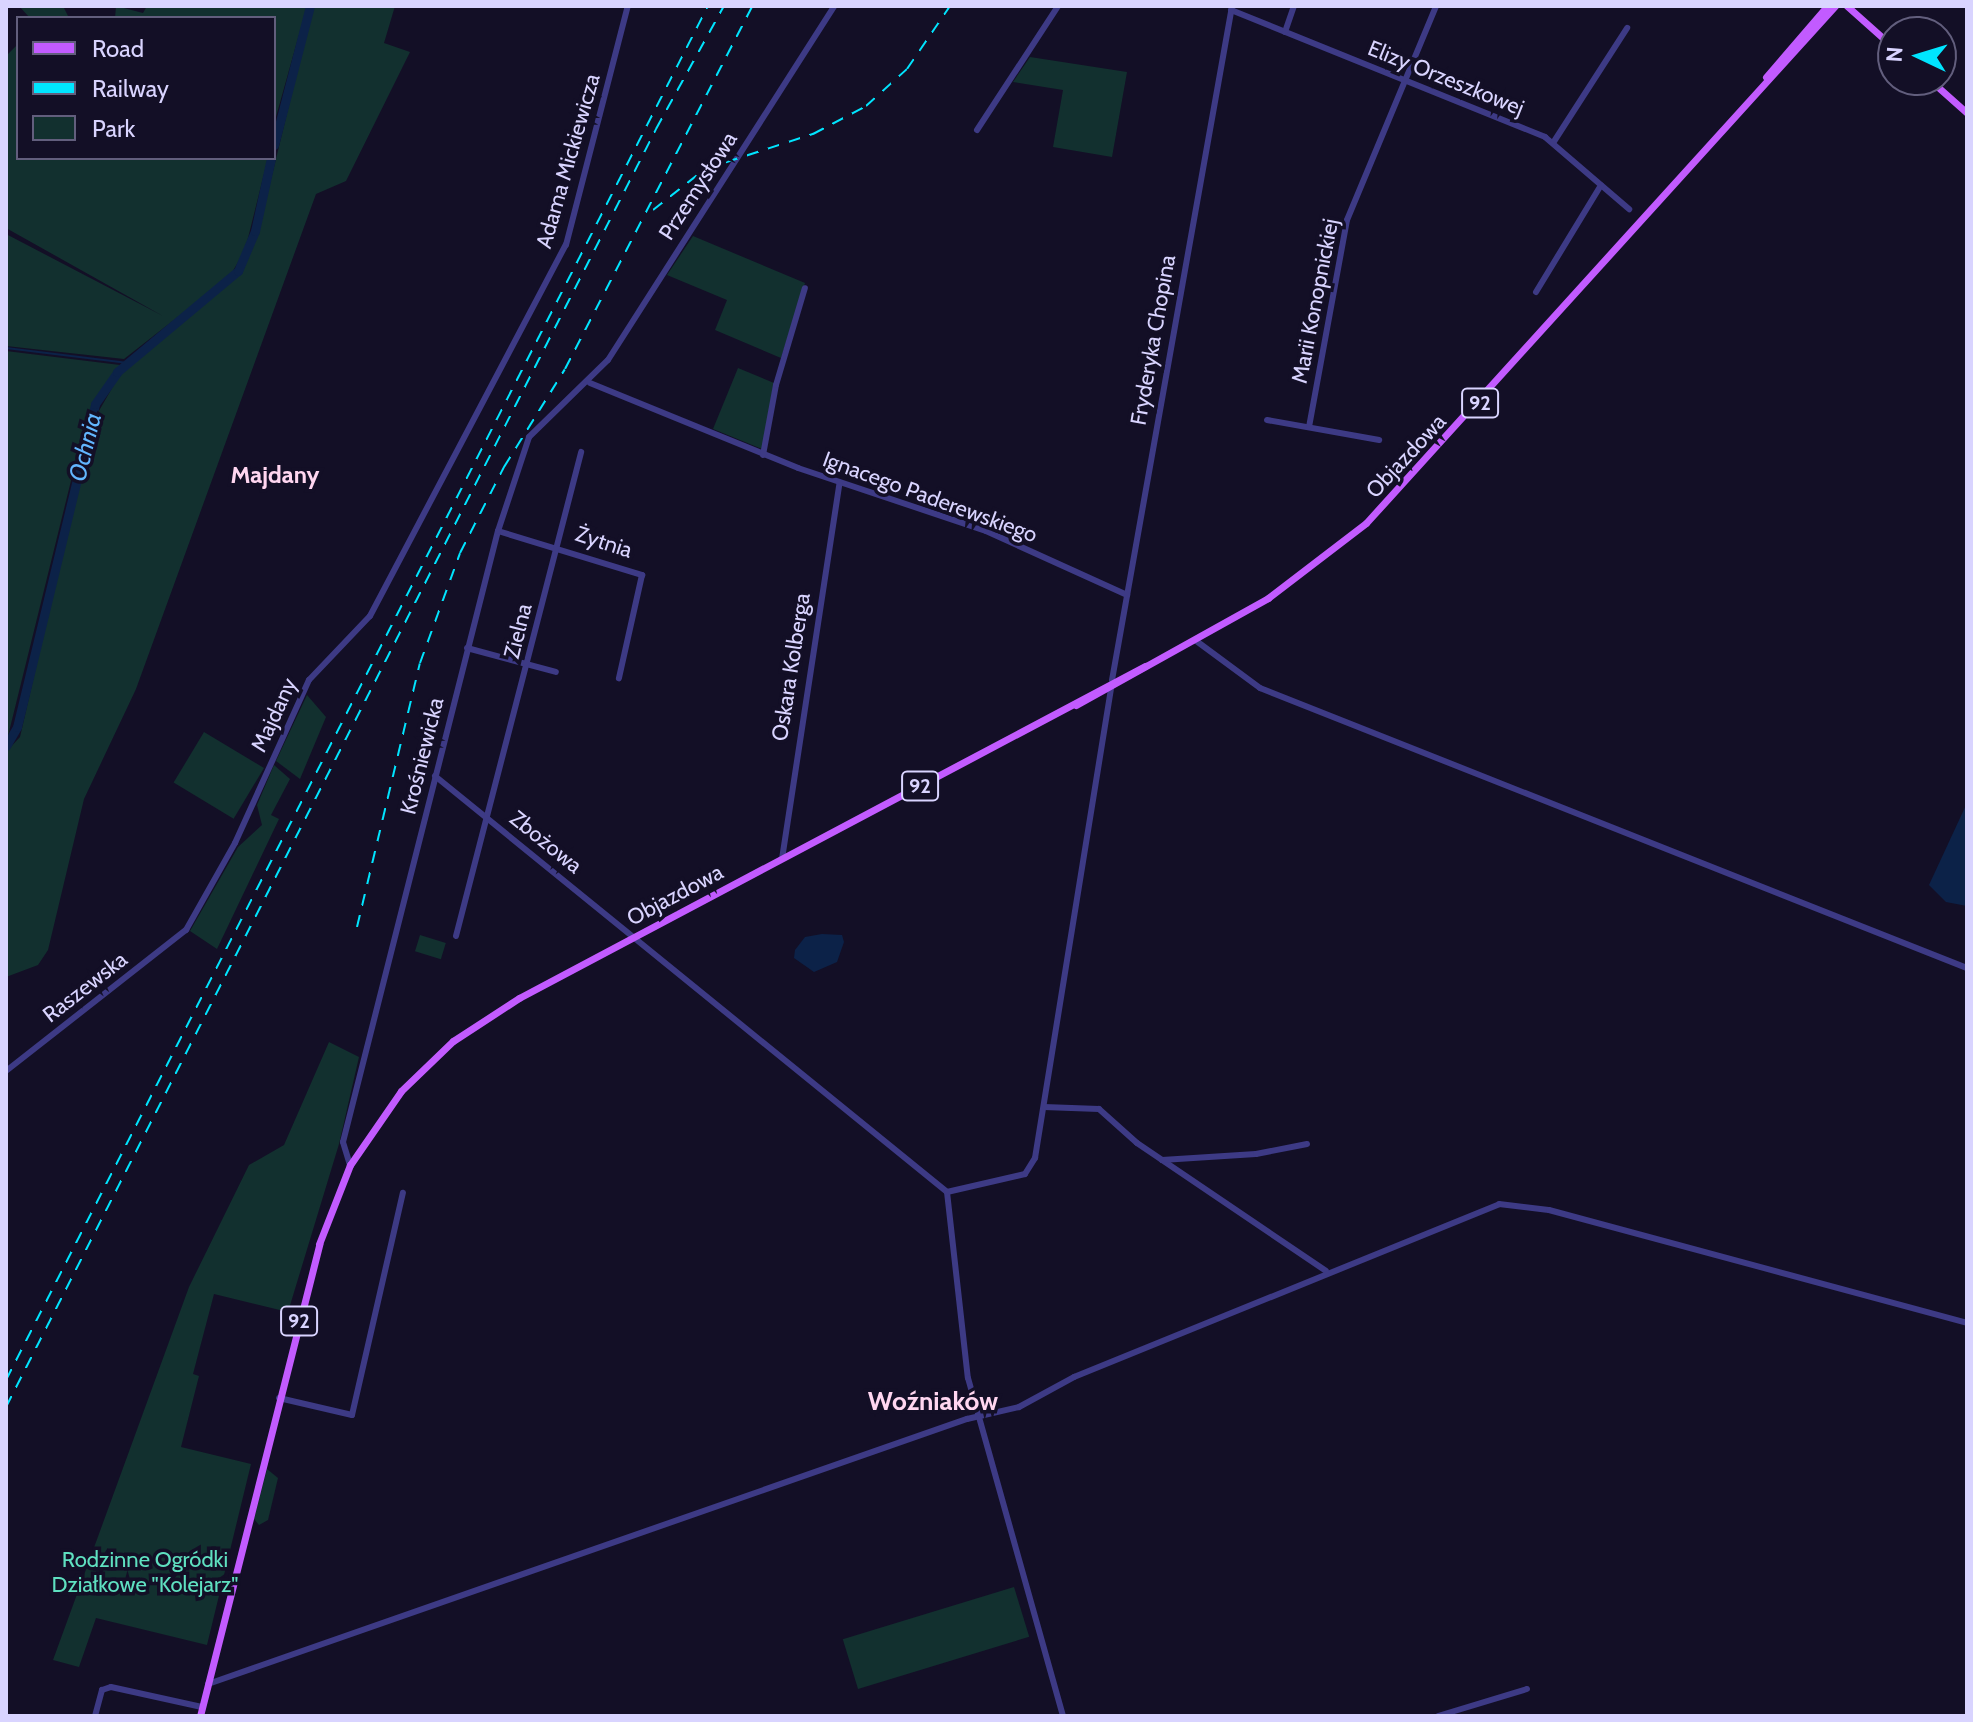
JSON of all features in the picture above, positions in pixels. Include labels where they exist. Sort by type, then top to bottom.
[{"type":"main road","name":"Objazdowa","points":[[350,1165],[401,1091],[453,1041],[519,998],[1195,640],[1291,582],[1383,508],[1835,6]]},
{"type":"main road","points":[[1847,6],[1877,33]]},
{"type":"main road","name":"Objazdowa","points":[[1742,107],[1825,8]]},
{"type":"main road","points":[[1948,96],[1967,113]]},
{"type":"main road","name":"92","points":[[201,1712],[319,1244],[350,1165]]},
{"type":"street","name":"Adama Mickiewicza","points":[[483,404],[566,245],[628,6]]},
{"type":"street","name":"Przemysłowa","points":[[590,383],[834,6]]},
{"type":"street","points":[[977,130],[1058,6]]},
{"type":"street","points":[[1285,32],[1294,6]]},
{"type":"street","name":"Marii Konopnickiej","points":[[1309,427],[1347,220],[1436,6]]},
{"type":"street","name":"Elizy Orzeszkowej","points":[[1232,8],[1553,143],[1629,209]]},
{"type":"street","name":"Fryderyka Chopina","points":[[947,1192],[1025,1174],[1035,1158],[1127,595],[1232,8]]},
{"type":"street","points":[[1553,143],[1627,28]]},
{"type":"street","points":[[1536,292],[1601,185]]},
{"type":"street","points":[[763,455],[776,385],[805,288]]},
{"type":"street","name":"Ignacego Paderewskiego","points":[[590,383],[763,455],[986,531],[1127,595]]},
{"type":"street","name":"Krośniewicka","points":[[350,1165],[343,1142],[498,531],[532,432],[590,383]]},
{"type":"street","name":"Majdany","points":[[186,930],[235,843],[309,680],[370,616],[483,404]]},
{"type":"street","points":[[1267,420],[1379,440]]},
{"type":"street","name":"Zielna","points":[[456,936],[529,664],[581,452]]},
{"type":"street","name":"Oskara Kolberga","points":[[782,859],[840,482]]},
{"type":"street","name":"Żytnia","points":[[498,531],[558,546],[642,575],[619,678]]},
{"type":"street","points":[[1195,640],[1260,688],[1967,968]]},
{"type":"street","points":[[467,648],[556,672]]},
{"type":"street","name":"Zbożowa","points":[[435,776],[947,1192]]},
{"type":"street","name":"Raszewska","points":[[6,1071],[186,930]]},
{"type":"street","points":[[1044,1107],[1099,1109],[1162,1160],[1326,1271]]},
{"type":"street","points":[[1162,1160],[1256,1154],[1307,1144]]},
{"type":"street","points":[[947,1192],[977,1417],[1063,1716]]},
{"type":"street","points":[[279,1398],[352,1415],[403,1193]]},
{"type":"street","points":[[208,1684],[977,1417],[1019,1407],[1074,1377],[1475,1211],[1516,1204],[1967,1323]]},
{"type":"street","points":[[95,1716],[102,1690],[111,1687],[201,1712]]},
{"type":"street","points":[[1438,1716],[1527,1689]]},
{"type":"green space","points":[[19,6],[63,6],[68,16],[28,16]]},
{"type":"green space","points":[[116,6],[143,13],[147,6],[307,6],[276,117],[276,16],[115,16]]},
{"type":"green space","points":[[313,6],[395,6],[384,43],[410,52],[346,181],[316,194],[136,689],[84,799],[48,950],[38,965],[6,977],[6,752],[20,737],[92,423],[119,376],[239,274],[259,229]]},
{"type":"green space","points":[[16,46],[16,160],[268,160],[245,250],[230,276],[124,359],[6,346],[6,234],[163,316],[6,228],[6,56]]},
{"type":"green space","points":[[1030,57],[1127,72],[1112,157],[1053,147],[1063,90],[1013,82]]},
{"type":"green space","points":[[693,236],[805,283],[781,358],[715,330],[727,300],[667,275]]},
{"type":"green space","points":[[6,351],[120,365],[87,416],[6,744]]},
{"type":"green space","points":[[738,368],[774,383],[762,449],[713,429]]},
{"type":"green space","points":[[307,695],[326,717],[300,779],[276,761]]},
{"type":"green space","points":[[204,732],[264,768],[234,819],[174,783]]},
{"type":"green space","points":[[274,765],[290,779],[271,815],[279,819],[217,949],[190,931],[238,847],[262,825],[257,805]]},
{"type":"green space","points":[[420,935],[446,943],[441,959],[415,951]]},
{"type":"green space","name":"Rodzinne Ogródki Działkowe \"Kolejarz\"","points":[[329,1042],[359,1057],[339,1144],[288,1312],[214,1294],[193,1374],[199,1376],[181,1447],[251,1464],[207,1645],[96,1618],[79,1667],[53,1660],[189,1287],[249,1165],[284,1145]]},
{"type":"green space","points":[[267,1469],[278,1478],[268,1520],[259,1525],[254,1519]]},
{"type":"green space","points":[[1014,1587],[1029,1637],[858,1689],[843,1639]]},
{"type":"water","points":[[1967,803],[1967,906],[1946,902],[1929,885]]},
{"type":"water","points":[[842,935],[844,942],[837,962],[814,972],[794,958],[795,950],[805,937]]},
{"type":"waterway","name":"Ochnia","points":[[276,137],[310,6]]},
{"type":"waterway","name":"Ochnia","points":[[6,746],[17,727],[95,404],[117,372],[238,271],[255,231],[271,160]]},
{"type":"waterway","points":[[6,348],[128,363]]},
{"type":"railway","points":[[6,1380],[708,6]]},
{"type":"railway","points":[[6,1407],[656,129],[724,6]]},
{"type":"railway","points":[[357,927],[420,663],[460,553],[504,467],[565,369],[752,6]]},
{"type":"railway","points":[[653,210],[705,169],[813,134],[866,106],[907,69],[950,6]]},
{"type":"district","name":"Majdany","points":[[275,475]]},
{"type":"district","name":"Woźniaków","points":[[933,1402]]}]
